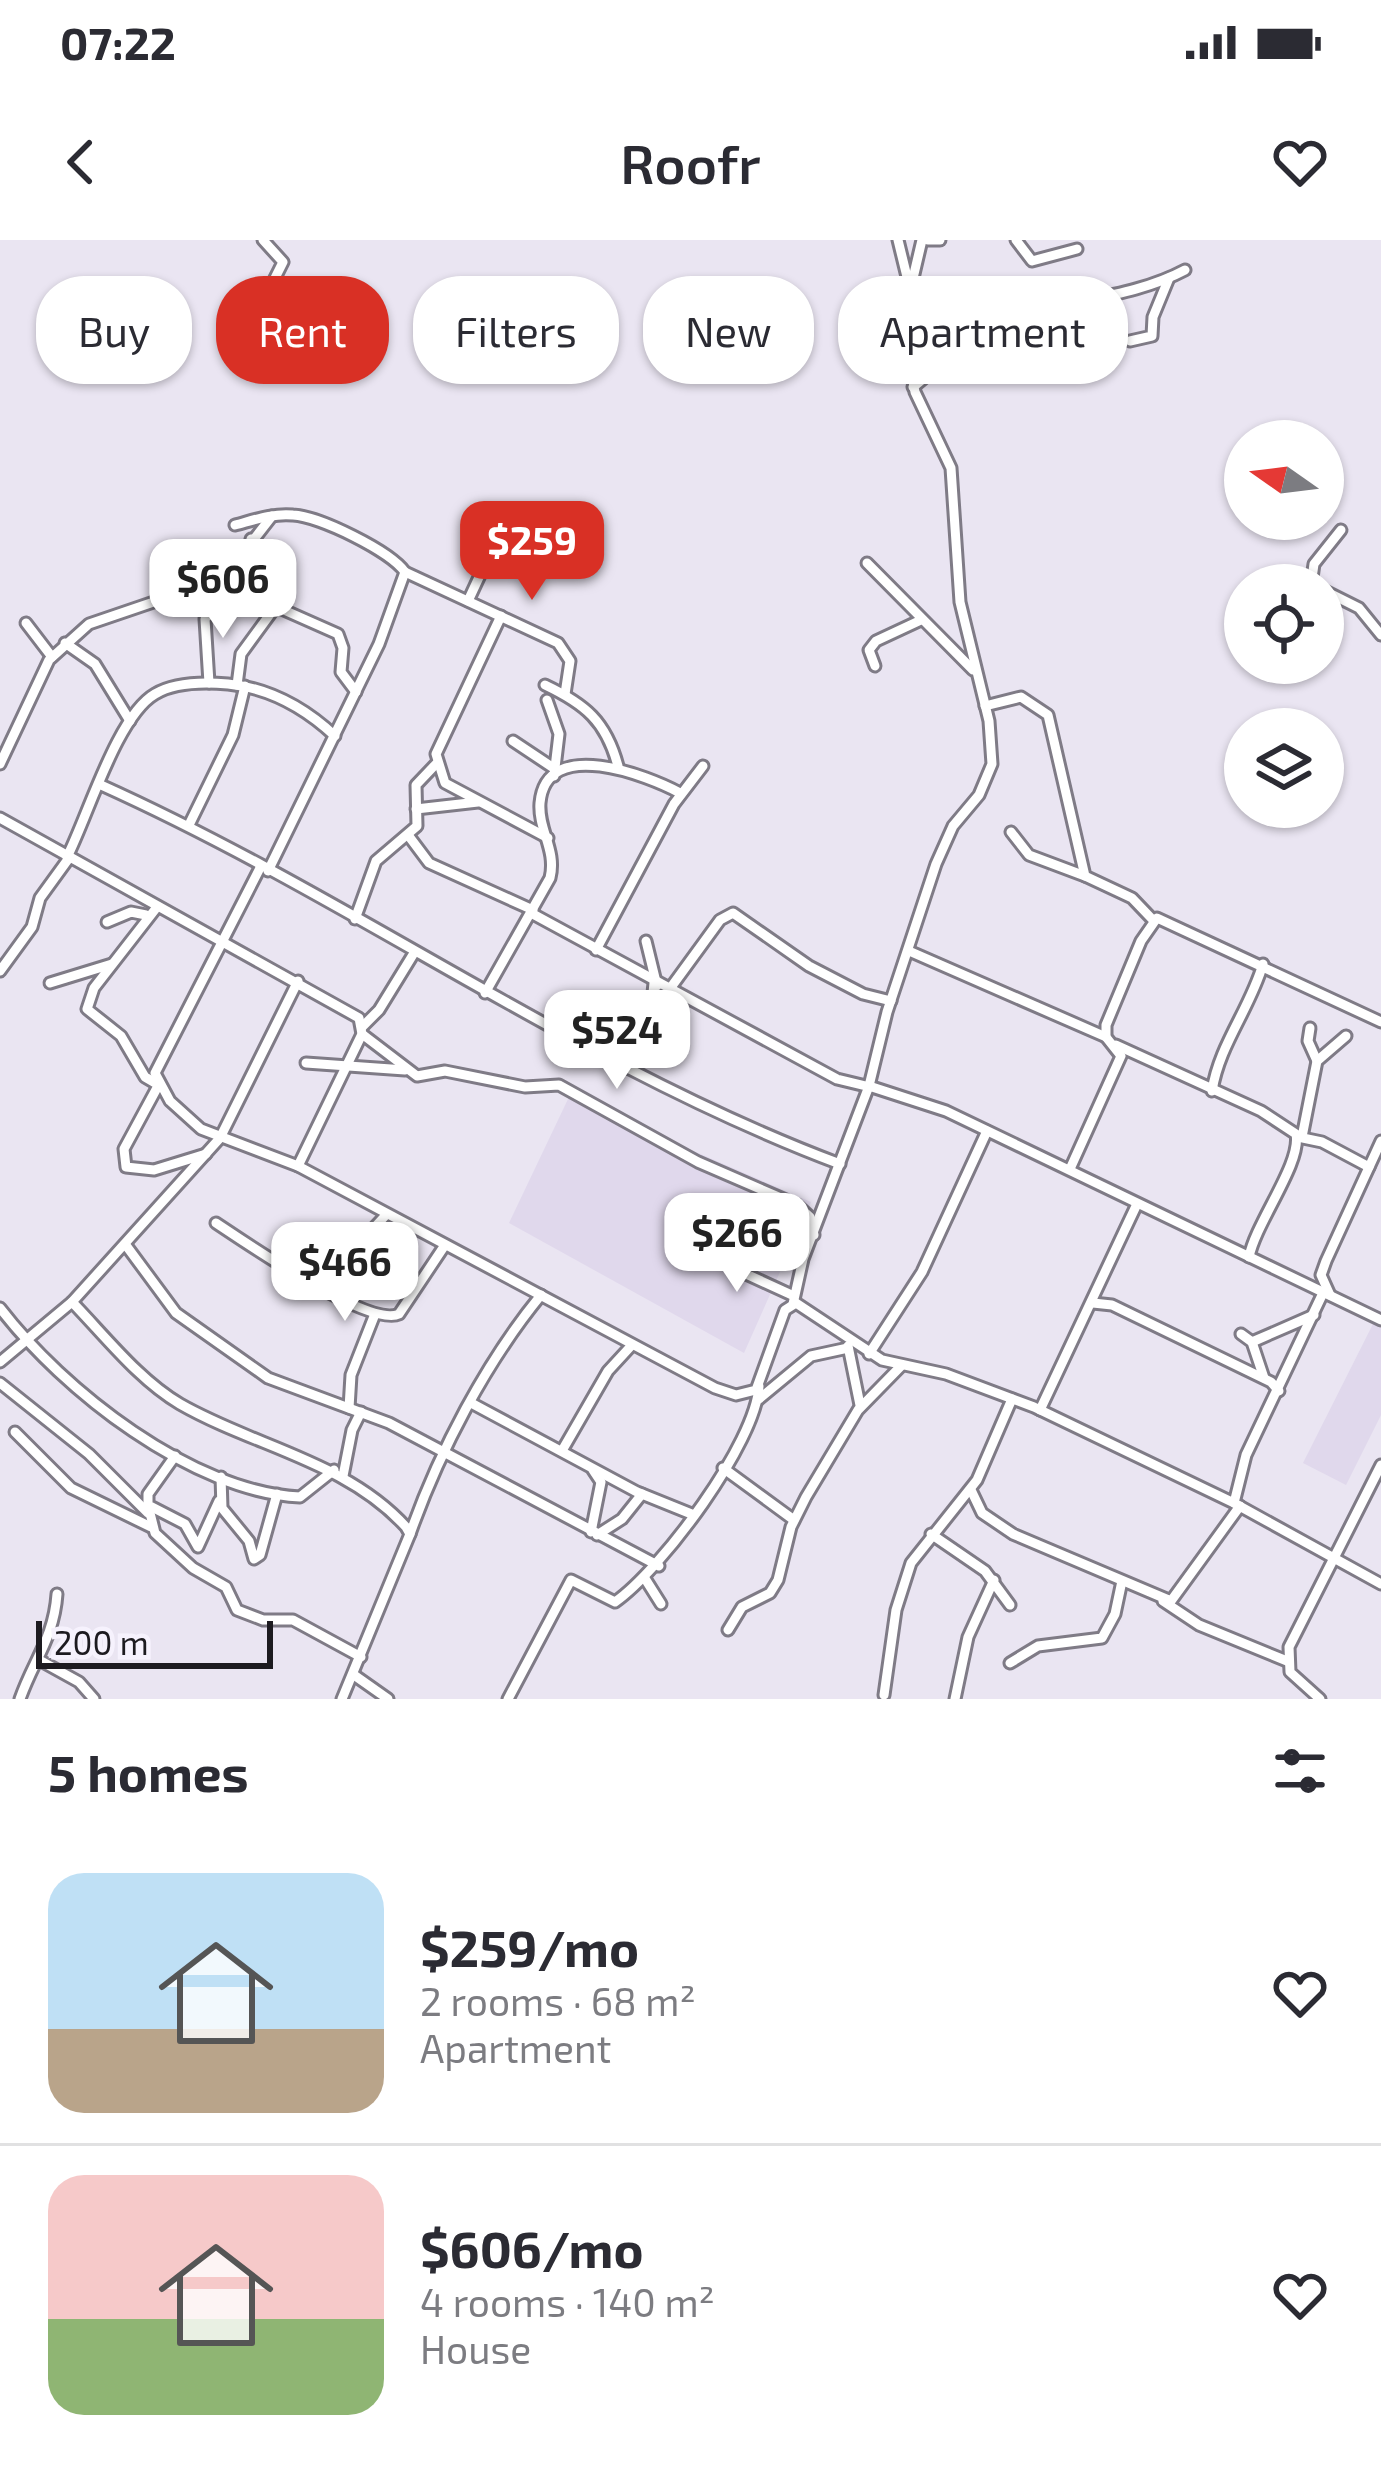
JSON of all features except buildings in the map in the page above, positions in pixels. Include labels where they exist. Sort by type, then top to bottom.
[{"type":"street","points":[[263,240],[283,262],[276,276]]},
{"type":"street","points":[[898,240],[907,276]]},
{"type":"street","points":[[912,276],[925,240],[940,240]]},
{"type":"street","points":[[1016,240],[1032,261],[1077,249]]},
{"type":"street","points":[[914,387],[964,340],[991,327],[1076,298],[1169,278],[1185,270]]},
{"type":"street","points":[[1130,341],[1152,336],[1169,278]]},
{"type":"street","points":[[508,1699],[571,1580],[615,1602],[659,1566],[723,1468],[758,1399],[785,1310],[794,1300],[952,826],[979,795],[992,764],[985,706],[960,602],[951,469],[913,384]]},
{"type":"street","points":[[236,525],[272,516],[310,518],[365,543],[404,572],[537,631],[566,652],[571,670],[565,694]]},
{"type":"street","points":[[233,577],[251,539],[272,516]]},
{"type":"street","points":[[189,825],[233,735],[241,654],[276,605],[278,576],[251,539]]},
{"type":"street","points":[[1313,564],[1333,540]]},
{"type":"street","points":[[468,601],[494,544]]},
{"type":"street","points":[[867,563],[974,671]]},
{"type":"street","points":[[206,1154],[154,1170],[126,1166],[124,1149],[157,1085],[158,1065],[335,736],[404,572]]},
{"type":"street","points":[[0,764],[52,657],[89,624],[233,577],[278,576]]},
{"type":"street","points":[[1344,601],[1358,608],[1381,635]]},
{"type":"street","points":[[209,683],[205,620],[218,605]]},
{"type":"street","points":[[276,605],[338,634],[343,648],[341,672],[356,692]]},
{"type":"street","points":[[355,919],[376,861],[419,821],[416,785],[436,764],[501,616]]},
{"type":"street","points":[[875,666],[871,646],[921,620]]},
{"type":"street","points":[[26,623],[52,657]]},
{"type":"street","points":[[65,643],[95,664],[130,721]]},
{"type":"street","points":[[0,971],[32,927],[40,898],[68,857],[130,721],[159,691],[209,683],[241,686],[281,699],[335,736]]},
{"type":"street","points":[[544,685],[565,694],[601,722],[618,766]]},
{"type":"street","points":[[985,706],[1022,697],[1048,715],[1085,876]]},
{"type":"street","points":[[485,993],[553,867],[540,800],[554,773],[559,734],[547,700]]},
{"type":"street","points":[[513,741],[554,773]]},
{"type":"street","points":[[436,764],[445,783],[548,838]]},
{"type":"street","points":[[554,773],[618,766],[680,793]]},
{"type":"street","points":[[596,950],[680,793],[703,766]]},
{"type":"street","points":[[101,785],[189,825],[485,993],[738,1125],[840,1164]]},
{"type":"street","points":[[416,809],[478,802]]},
{"type":"street","points":[[0,818],[157,907],[344,1004],[362,1030],[405,1070]]},
{"type":"street","points":[[1011,832],[1029,854],[1132,898],[1153,920],[1169,920],[1381,1022]]},
{"type":"street","points":[[408,835],[429,863],[532,912],[656,985],[836,1079],[917,1100],[1381,1320]]},
{"type":"street","points":[[157,907],[146,915],[112,964],[87,1009],[121,1036],[145,1077],[186,1118],[220,1138],[298,1166],[631,1346],[736,1395],[748,1395],[760,1383]]},
{"type":"street","points":[[107,922],[130,912],[146,915]]},
{"type":"street","points":[[669,990],[720,920],[733,913],[809,966],[863,994],[891,1000]]},
{"type":"street","points":[[1106,1037],[1117,994],[1153,920]]},
{"type":"street","points":[[627,1068],[650,1022],[656,985],[646,941]]},
{"type":"street","points":[[909,951],[1106,1037],[1281,1121],[1299,1137],[1322,1142],[1369,1167]]},
{"type":"street","points":[[298,1166],[362,1030],[380,1010],[414,953]]},
{"type":"street","points":[[50,983],[112,964]]},
{"type":"street","points":[[1212,1091],[1219,1060],[1244,1018],[1263,964]]},
{"type":"street","points":[[0,1362],[72,1302],[220,1138],[298,981]]},
{"type":"street","points":[[1310,1028],[1308,1041],[1317,1060]]},
{"type":"street","points":[[1249,1257],[1258,1226],[1297,1150],[1317,1060],[1346,1036]]},
{"type":"street","points":[[1070,1169],[1119,1061],[1116,1045]]},
{"type":"street","points":[[306,1064],[405,1070],[424,1076],[458,1072],[525,1087],[559,1085],[698,1162],[797,1204],[810,1217],[814,1235]]},
{"type":"street","points":[[868,1354],[922,1272],[987,1131]]},
{"type":"street","points":[[1119,1602],[1178,1598],[1237,1505],[1246,1455],[1327,1295],[1321,1275],[1381,1141]]},
{"type":"street","points":[[1040,1410],[1143,1206]]},
{"type":"street","points":[[331,1292],[358,1245],[386,1215]]},
{"type":"street","points":[[217,1223],[331,1292],[392,1318],[445,1245]]},
{"type":"street","points":[[125,1244],[185,1320],[281,1385],[361,1412],[659,1566]]},
{"type":"street","points":[[701,1245],[721,1252],[735,1269],[794,1300],[848,1345],[901,1366],[946,1374],[1040,1410],[1237,1505],[1381,1584]]},
{"type":"street","points":[[1098,1291],[1108,1304]]},
{"type":"street","points":[[342,1699],[444,1452],[502,1346],[541,1294]]},
{"type":"street","points":[[72,1302],[178,1403],[258,1444],[339,1473],[410,1534]]},
{"type":"street","points":[[1093,1303],[1108,1304],[1264,1378],[1279,1391]]},
{"type":"street","points":[[0,1308],[27,1341],[133,1431],[221,1478],[299,1497],[339,1473],[361,1412]]},
{"type":"street","points":[[349,1408],[352,1375],[375,1314]]},
{"type":"street","points":[[1252,1342],[1314,1316]]},
{"type":"street","points":[[1241,1334],[1252,1342],[1264,1378]]},
{"type":"street","points":[[758,1399],[807,1359],[848,1345]]},
{"type":"street","points":[[848,1345],[861,1389],[860,1408]]},
{"type":"street","points":[[563,1449],[608,1371],[631,1346]]},
{"type":"street","points":[[728,1630],[742,1607],[770,1593],[794,1520],[860,1408],[901,1366]]},
{"type":"street","points":[[0,1383],[89,1454],[150,1515],[193,1568],[226,1587],[237,1610],[262,1619],[293,1620],[361,1657]]},
{"type":"street","points":[[884,1696],[896,1610],[910,1563],[971,1490],[1012,1399]]},
{"type":"street","points":[[473,1404],[642,1494],[694,1515]]},
{"type":"street","points":[[15,1432],[71,1487],[185,1524],[198,1547],[220,1501],[221,1478]]},
{"type":"street","points":[[150,1515],[148,1494],[175,1456]]},
{"type":"street","points":[[1330,1699],[1318,1697],[1290,1672],[1290,1642],[1336,1561],[1381,1465]]},
{"type":"street","points":[[590,1466],[601,1482],[594,1534]]},
{"type":"street","points":[[723,1468],[794,1520]]},
{"type":"street","points":[[971,1490],[982,1513],[1013,1534],[1156,1597],[1199,1625],[1287,1661]]},
{"type":"street","points":[[220,1501],[249,1541],[254,1559],[260,1555],[277,1494]]},
{"type":"street","points":[[594,1534],[622,1519],[642,1494]]},
{"type":"street","points":[[931,1534],[994,1580],[1010,1605]]},
{"type":"street","points":[[644,1577],[661,1604]]},
{"type":"street","points":[[955,1699],[968,1637],[994,1580]]},
{"type":"street","points":[[1010,1663],[1038,1646],[1102,1638],[1119,1602],[1122,1582]]},
{"type":"street","points":[[20,1699],[31,1668],[40,1661],[57,1594]]},
{"type":"street","points":[[40,1661],[79,1682],[94,1699]]},
{"type":"street","points":[[354,1675],[388,1699]]},
{"type":"shaded area","points":[[569,1097],[811,1202],[744,1353],[509,1223]]},
{"type":"shaded area","points":[[1373,1324],[1381,1328],[1381,1415],[1346,1485],[1303,1463]]}]
